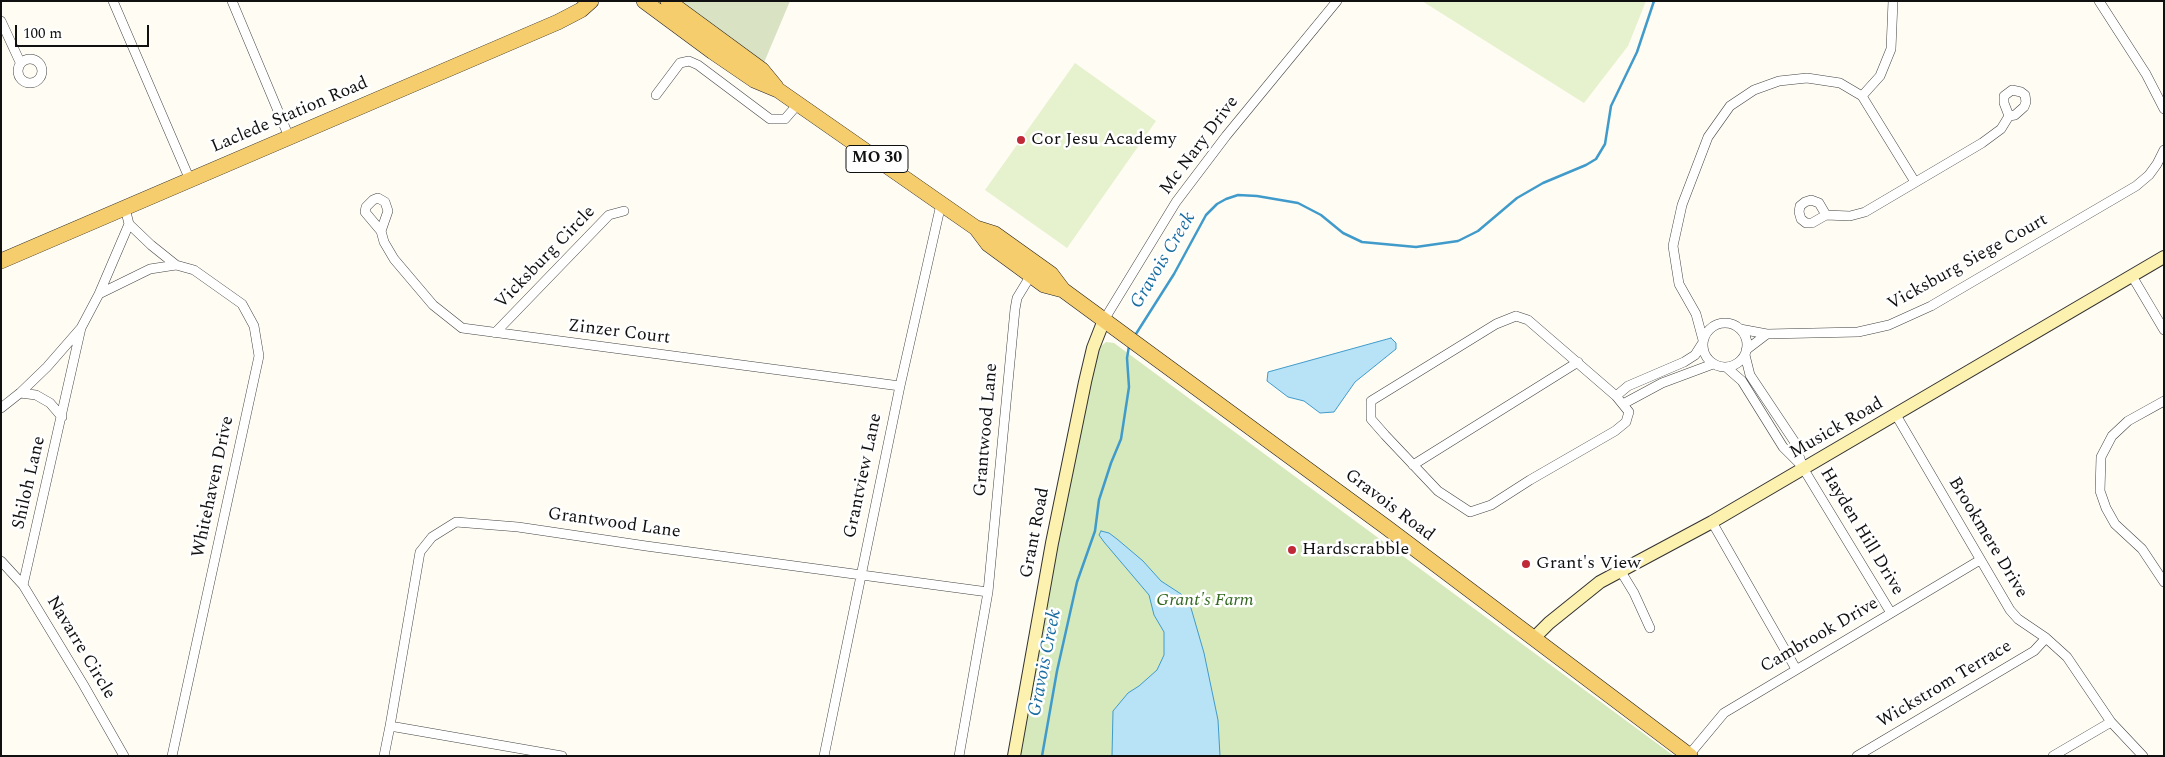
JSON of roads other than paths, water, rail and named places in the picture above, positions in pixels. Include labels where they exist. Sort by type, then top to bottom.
[{"type":"main road","name":"Laclede Station Road","points":[[1,261],[558,22],[581,10],[591,1]]},
{"type":"main road","name":"Gravois Road","points":[[644,1],[754,80],[778,90],[976,228],[995,234],[1043,268],[1051,274],[1063,290],[1689,755]]},
{"type":"main road","name":"Gravois Road","points":[[668,1],[762,70],[778,90]]},
{"type":"main road","name":"Gravois Road","points":[[976,228],[988,244],[1044,285],[1063,290]]},
{"type":"street","points":[[113,1],[190,180]]},
{"type":"street","points":[[232,1],[289,137]]},
{"type":"street","name":"Mc Nary Drive","points":[[1104,320],[1176,202],[1226,136],[1337,1]]},
{"type":"street","points":[[1862,96],[1880,76],[1891,48],[1893,1]]},
{"type":"street","points":[[2099,1],[2146,74],[2164,110]]},
{"type":"street","points":[[1,21],[20,62]]},
{"type":"street","points":[[656,95],[680,63],[689,61],[698,65],[770,119],[785,120],[798,104]]},
{"type":"street","points":[[1804,468],[1783,447],[1742,381],[1726,367],[1713,364],[1706,358],[1696,314],[1679,284],[1673,246],[1682,205],[1708,137],[1730,106],[1754,90],[1779,81],[1807,78],[1840,83],[1862,96],[1915,182]]},
{"type":"street","points":[[1826,215],[1850,216],[1865,212],[1982,143],[2001,129],[2009,116]]},
{"type":"street","name":"Vicksburg Siege Court","points":[[1740,329],[1767,334],[1858,332],[1878,329],[1898,322],[1931,306],[2136,186],[2149,175],[2163,155]]},
{"type":"street","name":"Grantview Lane","points":[[824,756],[860,573],[941,204]]},
{"type":"street","points":[[1,408],[47,367],[81,328],[99,294],[129,224],[125,208]]},
{"type":"street","name":"Vicksburg Circle","points":[[495,333],[610,215],[624,211]]},
{"type":"street","name":"Whitehaven Drive","points":[[129,224],[176,265],[194,270],[242,304],[254,326],[260,356],[172,756]]},
{"type":"street","name":"Zinzer Court","points":[[382,231],[384,242],[394,259],[433,304],[462,328],[900,386]]},
{"type":"street","name":"Musick Road","points":[[1534,638],[1580,596],[1620,570],[1677,543],[2164,257]]},
{"type":"street","name":"Whitehaven Drive","points":[[99,294],[150,269],[176,265]]},
{"type":"street","name":"Grantwood Lane","points":[[959,756],[988,592],[1015,309],[1017,298],[1031,275]]},
{"type":"street","points":[[2132,276],[2164,330]]},
{"type":"street","points":[[1696,314],[1718,324]]},
{"type":"street","points":[[1516,316],[1528,320],[1616,396],[1629,412],[1626,422],[1615,431],[1491,505],[1470,512],[1438,491],[1371,419],[1371,401],[1379,394],[1496,324],[1516,316]]},
{"type":"street","name":"Grant Road","points":[[1014,756],[1052,543],[1085,382],[1093,348],[1104,320]]},
{"type":"street","points":[[1616,396],[1628,386],[1696,355],[1710,328],[1718,324],[1728,323],[1740,329],[1745,337],[1750,375],[1794,441],[1804,468]]},
{"type":"street","name":"Shiloh Lane","points":[[23,585],[81,328]]},
{"type":"street","points":[[1726,367],[1739,362],[1746,352],[1767,334]]},
{"type":"street","points":[[1413,465],[1578,362]]},
{"type":"street","points":[[1623,404],[1662,383],[1713,364]]},
{"type":"street","name":"Shiloh Lane","points":[[20,393],[36,395],[50,403],[62,417]]},
{"type":"street","points":[[2164,400],[2128,421],[2112,436],[2102,457],[2100,491],[2106,508],[2115,524],[2142,549],[2164,582]]},
{"type":"street","name":"Brookmere Drive","points":[[1896,415],[2010,610],[2018,620],[2046,638],[2066,657],[2111,722],[2143,756]]},
{"type":"street","name":"Hayden Hill Drive","points":[[1804,468],[1891,613]]},
{"type":"street","name":"Grantwood Lane","points":[[384,756],[420,552],[432,537],[456,522],[518,527],[988,592]]},
{"type":"street","points":[[1712,522],[1796,669]]},
{"type":"street","name":"Cambrook Drive","points":[[1689,755],[1724,713],[1980,560]]},
{"type":"street","name":"Navarre Circle","points":[[1,561],[23,585],[84,684],[124,756]]},
{"type":"street","points":[[1620,570],[1634,593],[1650,628]]},
{"type":"street","name":"Wickstrom Terrace","points":[[1858,756],[2034,651],[2046,638]]},
{"type":"street","points":[[2053,756],[2111,722]]},
{"type":"street","points":[[390,726],[562,756]]},
{"type":"water","points":[[1391,338],[1396,343],[1396,349],[1355,382],[1334,412],[1320,413],[1304,401],[1288,397],[1267,381],[1268,372]]},
{"type":"water","points":[[1101,531],[1109,533],[1143,561],[1161,581],[1181,594],[1191,608],[1204,653],[1218,720],[1220,756],[1112,756],[1113,711],[1128,693],[1157,670],[1164,655],[1164,632],[1154,615],[1149,595],[1104,542],[1099,535]]},
{"type":"waterway","name":"Gravois Creek","points":[[1134,337],[1174,274],[1206,215],[1217,204],[1226,199],[1238,195],[1257,196],[1298,203],[1321,215],[1343,233],[1362,242],[1416,247],[1458,241],[1478,231],[1517,198],[1543,183],[1596,159],[1605,144],[1611,106],[1637,52],[1654,1]]},
{"type":"waterway","name":"Gravois Creek","points":[[1042,756],[1057,671],[1077,582],[1095,531],[1099,500],[1121,439],[1129,387],[1127,358],[1129,346]]},
{"type":"place","name":"Cor Jesu Academy","points":[[1021,140]]},
{"type":"place","name":"Hardscrabble","points":[[1292,550]]},
{"type":"place","name":"Grant's View","points":[[1526,564]]},
{"type":"park label","name":"Grant's Farm","points":[[1205,601]]}]
